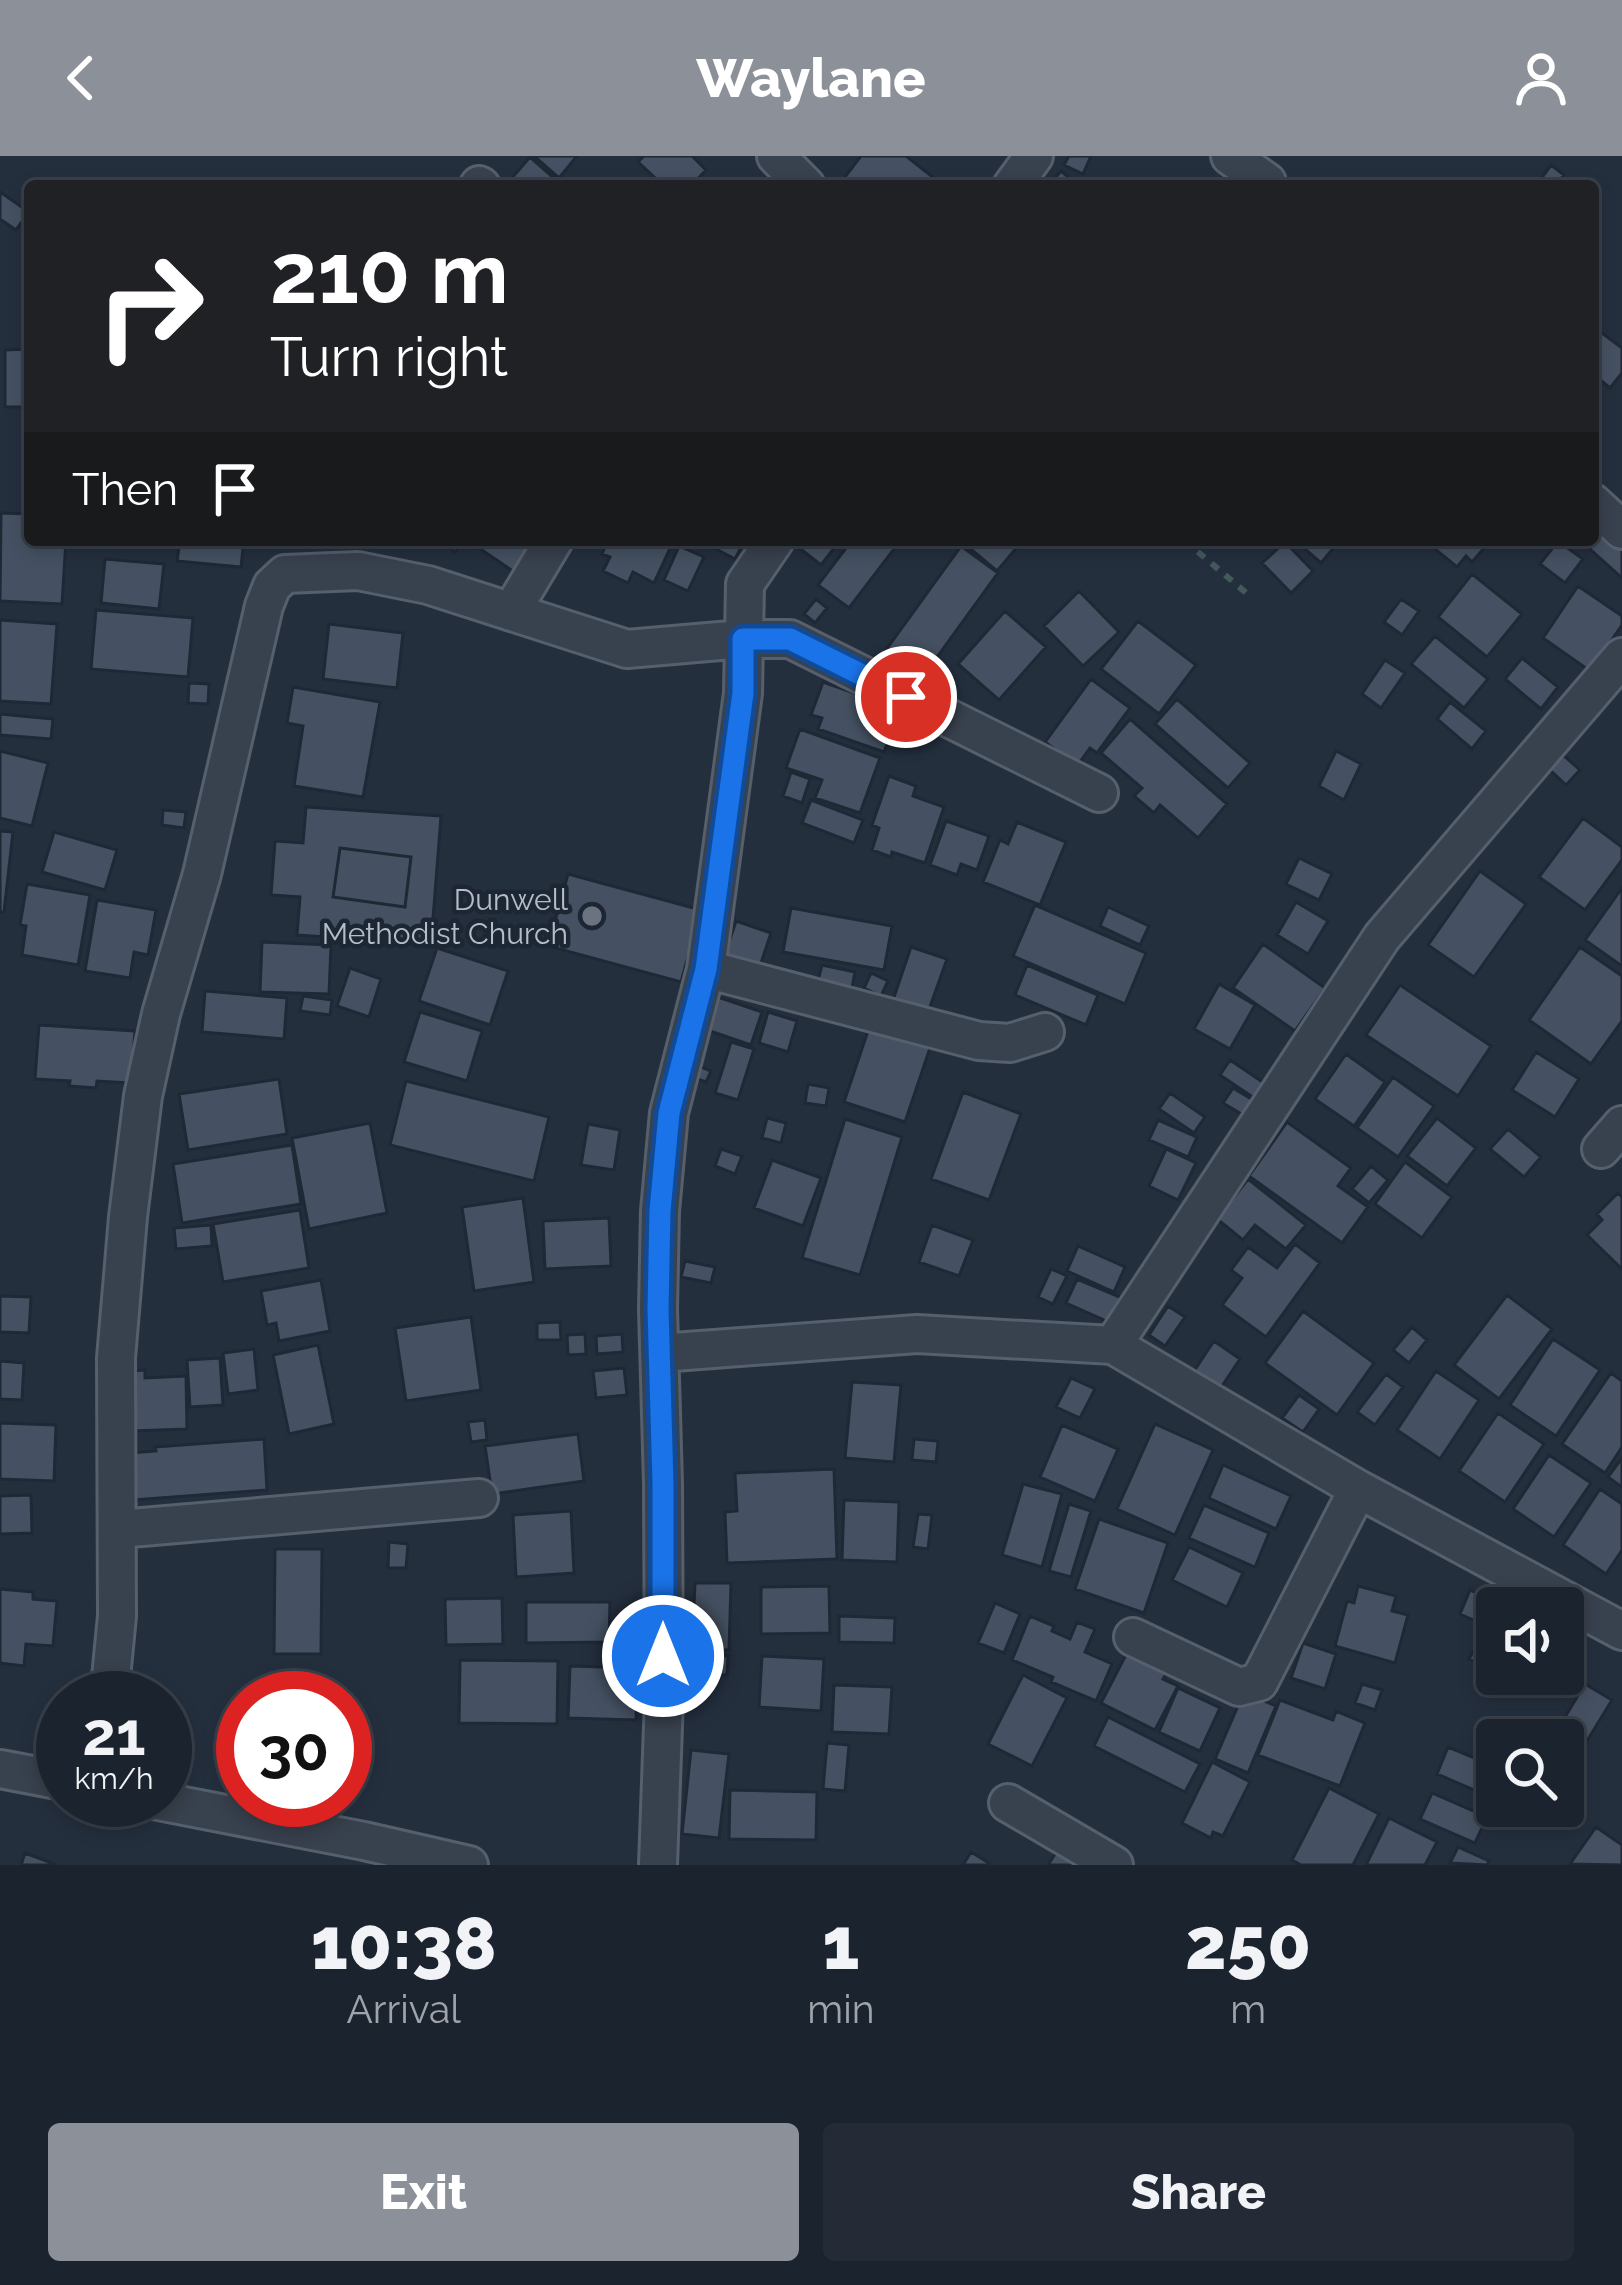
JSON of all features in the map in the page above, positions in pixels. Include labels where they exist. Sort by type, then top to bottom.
[{"type":"street","points":[[776,156],[800,180]]},
{"type":"street","points":[[1231,156],[1264,180]]},
{"type":"street","points":[[1599,509],[1622,530]]},
{"type":"street","points":[[512,612],[550,546]]},
{"type":"street","points":[[658,1865],[664,1698],[660,1211],[669,1113],[706,969],[743,693],[745,584],[772,546]]},
{"type":"street","points":[[112,1671],[119,1529],[116,1358],[143,1096],[161,1013],[202,874],[263,606],[272,586],[285,574],[358,571],[428,585],[626,649],[790,639],[1099,793]]},
{"type":"street","points":[[1113,1345],[1382,937],[1622,657]]},
{"type":"street","points":[[706,969],[979,1041],[1010,1042],[1045,1032]]},
{"type":"street","points":[[660,1353],[917,1334],[1113,1345],[1358,1489],[1621,1628]]},
{"type":"street","points":[[1133,1637],[1239,1687],[1258,1682],[1358,1489]]},
{"type":"street","points":[[119,1529],[479,1498]]},
{"type":"street","points":[[0,1769],[36,1776]]},
{"type":"street","points":[[1008,1803],[1114,1865]]},
{"type":"street","points":[[192,1808],[469,1865]]},
{"type":"path","points":[[1191,546],[1250,597]]},
{"type":"building","points":[[534,156],[577,156],[559,178]]},
{"type":"building","points":[[644,156],[692,156],[706,170],[697,180],[658,180],[638,162]]},
{"type":"building","points":[[861,156],[906,156],[936,180],[843,180]]},
{"type":"building","points":[[1069,156],[1091,156],[1083,174],[1064,165]]},
{"type":"building","points":[[530,157],[555,179],[554,180],[510,180]]},
{"type":"building","points":[[1551,165],[1564,175],[1560,180],[1540,180]]},
{"type":"building","points":[[0,192],[24,209],[24,219],[16,230],[0,219]]},
{"type":"building","points":[[1599,331],[1622,348],[1622,373],[1610,388],[1599,379]]},
{"type":"building","points":[[24,349],[24,407],[5,407],[5,350]]},
{"type":"building","points":[[1,513],[24,514],[24,546],[66,546],[62,604],[0,601]]},
{"type":"building","points":[[1599,528],[1622,549],[1622,578],[1587,546],[1599,546]]},
{"type":"building","points":[[179,546],[243,546],[241,567],[177,561]]},
{"type":"building","points":[[476,546],[541,546],[520,576]]},
{"type":"building","points":[[605,546],[671,546],[654,583],[633,572],[628,583],[603,571],[610,557],[602,554]]},
{"type":"building","points":[[679,546],[704,557],[688,591],[664,580]]},
{"type":"building","points":[[710,546],[742,546],[735,559]]},
{"type":"building","points":[[834,546],[835,547],[821,565],[798,547]]},
{"type":"building","points":[[847,546],[896,546],[849,608],[818,585]]},
{"type":"building","points":[[961,546],[998,573],[917,685],[880,658]]},
{"type":"building","points":[[967,546],[1018,546],[997,571]]},
{"type":"building","points":[[1281,546],[1289,546],[1313,571],[1291,593],[1262,563]]},
{"type":"building","points":[[1301,546],[1335,546],[1321,563]]},
{"type":"building","points":[[1486,546],[1472,562],[1466,556],[1457,567],[1435,549]]},
{"type":"building","points":[[1554,546],[1565,546],[1583,559],[1565,583],[1540,564]]},
{"type":"building","points":[[105,559],[164,564],[159,609],[101,603]]},
{"type":"building","points":[[1472,574],[1522,614],[1487,657],[1438,617]]},
{"type":"building","points":[[1578,586],[1622,616],[1622,625],[1590,671],[1543,638]]},
{"type":"building","points":[[1079,591],[1119,632],[1083,666],[1044,626]]},
{"type":"building","points":[[816,599],[827,608],[815,623],[804,614]]},
{"type":"building","points":[[1401,599],[1419,611],[1402,635],[1384,622]]},
{"type":"building","points":[[96,610],[193,618],[188,677],[91,669]]},
{"type":"building","points":[[1005,611],[1046,647],[999,700],[958,664]]},
{"type":"building","points":[[0,620],[57,624],[51,704],[0,701]]},
{"type":"building","points":[[1138,621],[1196,665],[1159,714],[1101,669]]},
{"type":"building","points":[[329,624],[403,633],[397,688],[323,679]]},
{"type":"building","points":[[1435,636],[1488,679],[1464,708],[1411,664]]},
{"type":"building","points":[[1522,658],[1558,687],[1541,709],[1505,679]]},
{"type":"building","points":[[1385,660],[1405,673],[1381,708],[1362,694]]},
{"type":"building","points":[[1091,679],[1130,708],[1097,753],[1090,748],[1077,766],[1045,742]]},
{"type":"building","points":[[823,682],[900,709],[884,752],[818,729],[822,718],[811,715]]},
{"type":"building","points":[[189,683],[209,684],[208,704],[188,703]]},
{"type":"building","points":[[293,687],[380,702],[363,797],[294,786],[303,726],[287,723]]},
{"type":"building","points":[[1177,699],[1250,763],[1228,788],[1155,724]]},
{"type":"building","points":[[1450,702],[1486,731],[1472,749],[1437,719]]},
{"type":"building","points":[[0,714],[53,719],[51,739],[0,735]]},
{"type":"building","points":[[1130,719],[1227,804],[1198,838],[1160,805],[1154,813],[1134,796],[1142,788],[1101,753]]},
{"type":"building","points":[[800,729],[880,758],[860,813],[815,798],[822,780],[786,768]]},
{"type":"building","points":[[0,751],[48,763],[32,826],[0,818]]},
{"type":"building","points":[[1336,751],[1361,764],[1344,800],[1319,786]]},
{"type":"building","points":[[1563,755],[1580,770],[1566,785],[1550,770]]},
{"type":"building","points":[[791,772],[810,779],[802,803],[783,796]]},
{"type":"building","points":[[889,776],[916,786],[913,796],[944,807],[925,863],[872,850],[879,828],[872,825]]},
{"type":"building","points":[[811,800],[863,820],[854,843],[802,823]]},
{"type":"building","points":[[306,807],[441,816],[431,944],[297,935],[300,897],[271,895],[275,841],[303,843]],"holes":[[[340,848],[411,857],[405,907],[333,897]]]},
{"type":"building","points":[[163,810],[186,812],[184,828],[162,825]]},
{"type":"building","points":[[1583,818],[1622,847],[1622,860],[1585,910],[1539,877]]},
{"type":"building","points":[[946,821],[989,836],[977,870],[961,864],[957,875],[930,865]]},
{"type":"building","points":[[1017,822],[1066,842],[1040,905],[983,882],[1000,840],[1008,844]]},
{"type":"building","points":[[0,831],[13,832],[4,912],[0,912]]},
{"type":"building","points":[[54,832],[117,850],[105,890],[42,872]]},
{"type":"building","points":[[340,848],[411,857],[405,907],[333,897]]},
{"type":"building","points":[[1299,858],[1332,874],[1319,900],[1286,884]]},
{"type":"building","points":[[1480,871],[1526,904],[1474,977],[1428,945]]},
{"type":"building","points":[[568,874],[701,910],[681,982],[548,946]]},
{"type":"building","points":[[27,884],[90,895],[78,965],[22,955],[26,926],[20,925]]},
{"type":"building","points":[[1622,888],[1622,966],[1585,940]]},
{"type":"building","points":[[97,900],[156,910],[148,955],[134,952],[130,978],[85,971]]},
{"type":"building","points":[[1296,902],[1328,921],[1308,954],[1277,935]]},
{"type":"building","points":[[1035,905],[1146,953],[1125,1004],[1013,956]]},
{"type":"building","points":[[1108,907],[1149,926],[1140,945],[1100,926]]},
{"type":"building","points":[[791,908],[892,926],[884,970],[783,952]]},
{"type":"building","points":[[736,921],[771,933],[759,969],[724,957]]},
{"type":"building","points":[[262,942],[331,945],[329,994],[260,992]]},
{"type":"building","points":[[1263,944],[1325,988],[1295,1031],[1233,988]]},
{"type":"building","points":[[911,947],[947,959],[926,1018],[891,1006]]},
{"type":"building","points":[[1580,947],[1622,976],[1622,1021],[1591,1064],[1529,1020]]},
{"type":"building","points":[[437,948],[508,971],[490,1025],[419,1001]]},
{"type":"building","points":[[822,965],[855,972],[852,988],[818,981]]},
{"type":"building","points":[[1027,965],[1098,995],[1086,1025],[1015,995]]},
{"type":"building","points":[[350,968],[381,979],[369,1017],[337,1006]]},
{"type":"building","points":[[871,973],[888,981],[881,996],[864,988]]},
{"type":"building","points":[[1219,984],[1255,1005],[1230,1049],[1194,1029]]},
{"type":"building","points":[[1400,985],[1491,1046],[1458,1096],[1366,1035]]},
{"type":"building","points":[[205,991],[287,998],[284,1039],[202,1032]]},
{"type":"building","points":[[303,996],[332,1000],[330,1015],[300,1011]]},
{"type":"building","points":[[715,996],[762,1012],[751,1045],[704,1029]]},
{"type":"building","points":[[420,1012],[482,1031],[467,1081],[404,1062]]},
{"type":"building","points":[[768,1012],[797,1021],[788,1052],[759,1043]]},
{"type":"building","points":[[39,1025],[135,1031],[131,1083],[97,1081],[96,1088],[35,1079]]},
{"type":"building","points":[[870,1025],[931,1045],[905,1122],[844,1102]]},
{"type":"building","points":[[731,1042],[754,1049],[738,1100],[715,1093]]},
{"type":"building","points":[[1536,1052],[1579,1079],[1555,1117],[1512,1090]]},
{"type":"building","points":[[1346,1054],[1385,1082],[1354,1126],[1315,1099]]},
{"type":"building","points":[[1230,1060],[1270,1087],[1260,1102],[1220,1075]]},
{"type":"building","points":[[689,1062],[711,1071],[706,1082],[684,1074]]},
{"type":"building","points":[[1393,1077],[1434,1106],[1398,1157],[1357,1128]]},
{"type":"building","points":[[279,1079],[287,1134],[188,1150],[179,1094]]},
{"type":"building","points":[[406,1081],[549,1117],[534,1181],[390,1145]]},
{"type":"building","points":[[808,1084],[829,1088],[826,1106],[805,1103]]},
{"type":"building","points":[[1233,1088],[1258,1103],[1248,1118],[1223,1103]]},
{"type":"building","points":[[963,1092],[1021,1114],[989,1200],[931,1179]]},
{"type":"building","points":[[1170,1093],[1205,1117],[1194,1133],[1159,1109]]},
{"type":"building","points":[[767,1118],[786,1123],[781,1143],[762,1138]]},
{"type":"building","points":[[1437,1118],[1476,1148],[1447,1186],[1407,1156]]},
{"type":"building","points":[[845,1119],[902,1137],[860,1275],[802,1258]]},
{"type":"building","points":[[1158,1120],[1197,1137],[1188,1157],[1149,1140]]},
{"type":"building","points":[[1287,1122],[1351,1168],[1338,1186],[1368,1207],[1342,1243],[1249,1176]]},
{"type":"building","points":[[370,1123],[387,1213],[309,1229],[292,1138]]},
{"type":"building","points":[[588,1124],[620,1130],[614,1170],[581,1165]]},
{"type":"building","points":[[1508,1129],[1541,1157],[1524,1177],[1490,1149]]},
{"type":"building","points":[[292,1145],[301,1204],[182,1223],[173,1164]]},
{"type":"building","points":[[721,1149],[742,1156],[735,1174],[715,1166]]},
{"type":"building","points":[[1166,1149],[1196,1163],[1178,1200],[1149,1186]]},
{"type":"building","points":[[772,1160],[821,1178],[803,1226],[754,1208]]},
{"type":"building","points":[[1405,1162],[1452,1197],[1422,1238],[1375,1204]]},
{"type":"building","points":[[1371,1166],[1388,1180],[1369,1203],[1352,1189]]},
{"type":"building","points":[[1248,1179],[1306,1225],[1286,1249],[1255,1225],[1243,1240],[1217,1219]]},
{"type":"building","points":[[1618,1193],[1622,1197],[1622,1269],[1587,1235],[1602,1220],[1597,1214]]},
{"type":"building","points":[[523,1198],[534,1282],[474,1291],[462,1207]]},
{"type":"building","points":[[300,1210],[309,1268],[223,1282],[213,1224]]},
{"type":"building","points":[[609,1218],[611,1266],[545,1269],[543,1221]]},
{"type":"building","points":[[211,1225],[212,1246],[176,1249],[174,1228]]},
{"type":"building","points":[[932,1225],[973,1240],[959,1276],[919,1262]]},
{"type":"building","points":[[1295,1244],[1320,1263],[1266,1337],[1222,1305],[1242,1278],[1231,1270],[1248,1247],[1277,1268]]},
{"type":"building","points":[[1078,1246],[1125,1267],[1114,1292],[1067,1271]]},
{"type":"building","points":[[685,1261],[715,1267],[711,1283],[681,1277]]},
{"type":"building","points":[[1051,1269],[1067,1276],[1053,1304],[1038,1297]]},
{"type":"building","points":[[1077,1279],[1122,1298],[1111,1323],[1066,1303]]},
{"type":"building","points":[[321,1280],[330,1331],[279,1341],[276,1323],[267,1325],[261,1291]]},
{"type":"building","points":[[1507,1295],[1552,1329],[1499,1399],[1454,1365]]},
{"type":"building","points":[[0,1296],[31,1297],[29,1333],[0,1332]]},
{"type":"building","points":[[1168,1306],[1185,1317],[1165,1346],[1149,1335]]},
{"type":"building","points":[[1303,1311],[1374,1363],[1337,1415],[1265,1363]]},
{"type":"building","points":[[471,1317],[481,1390],[406,1401],[395,1328]]},
{"type":"building","points":[[560,1322],[561,1340],[537,1340],[537,1323]]},
{"type":"building","points":[[1412,1327],[1427,1340],[1409,1363],[1393,1350]]},
{"type":"building","points":[[585,1334],[586,1354],[568,1355],[567,1335]]},
{"type":"building","points":[[622,1334],[623,1352],[597,1354],[596,1336]]},
{"type":"building","points":[[1553,1339],[1600,1370],[1556,1436],[1510,1405]]},
{"type":"building","points":[[1214,1341],[1240,1359],[1216,1395],[1190,1377]]},
{"type":"building","points":[[318,1345],[334,1424],[289,1434],[273,1355]]},
{"type":"building","points":[[254,1349],[258,1390],[228,1394],[223,1353]]},
{"type":"building","points":[[220,1358],[223,1405],[190,1407],[187,1360]]},
{"type":"building","points":[[0,1361],[24,1363],[22,1400],[0,1399]]},
{"type":"building","points":[[624,1368],[627,1395],[596,1398],[593,1371]]},
{"type":"building","points":[[145,1370],[145,1378],[186,1376],[187,1429],[131,1431],[129,1371]]},
{"type":"building","points":[[1436,1371],[1479,1400],[1440,1459],[1397,1430]]},
{"type":"building","points":[[1611,1373],[1622,1381],[1622,1447],[1605,1473],[1562,1444]]},
{"type":"building","points":[[1386,1374],[1403,1387],[1375,1425],[1357,1412]]},
{"type":"building","points":[[1071,1378],[1095,1389],[1080,1418],[1056,1407]]},
{"type":"building","points":[[852,1382],[901,1385],[894,1462],[845,1458]]},
{"type":"building","points":[[1299,1395],[1319,1409],[1303,1432],[1282,1418]]},
{"type":"building","points":[[1498,1413],[1544,1444],[1505,1502],[1459,1471]]},
{"type":"building","points":[[485,1420],[487,1440],[471,1442],[468,1422]]},
{"type":"building","points":[[0,1423],[56,1425],[54,1481],[0,1479]]},
{"type":"building","points":[[1155,1424],[1213,1450],[1175,1535],[1117,1509]]},
{"type":"building","points":[[1062,1425],[1118,1449],[1095,1501],[1040,1477]]},
{"type":"building","points":[[578,1434],[584,1481],[492,1494],[485,1446]]},
{"type":"building","points":[[264,1439],[267,1490],[133,1500],[130,1453]]},
{"type":"building","points":[[914,1439],[938,1441],[936,1462],[912,1460]]},
{"type":"building","points":[[1549,1455],[1591,1483],[1554,1537],[1513,1509]]},
{"type":"building","points":[[1622,1458],[1622,1487],[1608,1477]]},
{"type":"building","points":[[1223,1465],[1291,1496],[1276,1529],[1209,1498]]},
{"type":"building","points":[[834,1469],[837,1559],[727,1563],[725,1512],[737,1511],[735,1473]]},
{"type":"building","points":[[1023,1484],[1062,1494],[1042,1567],[1002,1555]]},
{"type":"building","points":[[1600,1489],[1622,1504],[1622,1550],[1606,1574],[1563,1545]]},
{"type":"building","points":[[31,1495],[32,1533],[0,1534],[0,1496]]},
{"type":"building","points":[[844,1500],[899,1502],[897,1562],[842,1560]]},
{"type":"building","points":[[1069,1504],[1091,1511],[1071,1577],[1049,1571]]},
{"type":"building","points":[[1204,1505],[1269,1533],[1255,1567],[1189,1538]]},
{"type":"building","points":[[571,1511],[574,1573],[516,1577],[513,1515]]},
{"type":"building","points":[[918,1514],[932,1515],[928,1549],[913,1547]]},
{"type":"building","points":[[1099,1519],[1168,1543],[1144,1613],[1075,1589]]},
{"type":"building","points":[[389,1542],[408,1544],[406,1568],[388,1568]]},
{"type":"building","points":[[1189,1547],[1243,1573],[1227,1607],[1172,1580]]},
{"type":"building","points":[[275,1549],[322,1549],[321,1654],[274,1654]]},
{"type":"building","points":[[695,1583],[731,1583],[729,1650],[692,1649]]},
{"type":"building","points":[[829,1586],[830,1633],[761,1634],[761,1587]]},
{"type":"building","points":[[1358,1586],[1396,1596],[1392,1611],[1408,1615],[1395,1663],[1335,1646],[1347,1601],[1354,1603]]},
{"type":"building","points":[[0,1589],[33,1592],[33,1599],[57,1601],[53,1646],[26,1644],[24,1666],[0,1663]]},
{"type":"building","points":[[1470,1590],[1476,1593],[1476,1621],[1460,1614]]},
{"type":"building","points":[[502,1598],[503,1644],[446,1645],[445,1599]]},
{"type":"building","points":[[526,1602],[610,1602],[609,1642],[526,1643]]},
{"type":"building","points":[[995,1603],[1020,1614],[1004,1653],[978,1643]]},
{"type":"building","points":[[839,1616],[895,1618],[894,1643],[839,1642]]},
{"type":"building","points":[[1030,1616],[1070,1639],[1077,1622],[1095,1629],[1085,1652],[1112,1664],[1096,1701],[1012,1660]]},
{"type":"building","points":[[1303,1643],[1336,1654],[1325,1689],[1291,1678]]},
{"type":"building","points":[[1130,1647],[1170,1668],[1163,1679],[1178,1686],[1155,1730],[1101,1703]]},
{"type":"building","points":[[695,1654],[728,1656],[727,1675],[694,1674]]},
{"type":"building","points":[[762,1656],[824,1659],[821,1711],[759,1707]]},
{"type":"building","points":[[460,1660],[558,1661],[557,1724],[459,1723]]},
{"type":"building","points":[[570,1666],[638,1668],[636,1720],[568,1718]]},
{"type":"building","points":[[1023,1675],[1067,1698],[1032,1766],[988,1744]]},
{"type":"building","points":[[1362,1684],[1382,1690],[1375,1710],[1355,1703]]},
{"type":"building","points":[[834,1685],[892,1687],[889,1734],[832,1732]]},
{"type":"building","points":[[1584,1686],[1612,1700],[1584,1746],[1584,1719],[1564,1719],[1578,1695],[1584,1695]]},
{"type":"building","points":[[1178,1688],[1220,1708],[1200,1751],[1159,1732]]},
{"type":"building","points":[[1244,1692],[1276,1706],[1248,1773],[1215,1759]]},
{"type":"building","points":[[1280,1700],[1333,1720],[1336,1711],[1365,1723],[1340,1786],[1258,1755]]},
{"type":"building","points":[[1108,1717],[1200,1764],[1185,1792],[1094,1746]]},
{"type":"building","points":[[827,1743],[849,1745],[845,1791],[823,1789]]},
{"type":"building","points":[[1448,1747],[1476,1758],[1476,1791],[1437,1774]]},
{"type":"building","points":[[691,1750],[729,1754],[719,1838],[682,1834]]},
{"type":"building","points":[[1212,1762],[1250,1782],[1223,1836],[1213,1832],[1211,1838],[1182,1823]]},
{"type":"building","points":[[1329,1788],[1379,1814],[1353,1865],[1301,1865],[1292,1860]]},
{"type":"building","points":[[730,1790],[817,1792],[816,1840],[729,1839]]},
{"type":"building","points":[[1432,1793],[1476,1812],[1476,1827],[1482,1827],[1475,1843],[1420,1819]]},
{"type":"building","points":[[1389,1818],[1437,1842],[1425,1865],[1366,1865]]},
{"type":"building","points":[[1596,1827],[1622,1845],[1622,1865],[1570,1864]]},
{"type":"building","points":[[1458,1847],[1489,1861],[1487,1865],[1450,1863]]},
{"type":"building","points":[[1057,1851],[1077,1865],[1048,1865]]},
{"type":"building","points":[[971,1852],[989,1863],[963,1865]]},
{"type":"building","points":[[25,1853],[57,1865],[21,1865]]},
{"type":"place","name":"Dunwell Methodist Church","points":[[592,916]]},
{"type":"route","points":[[663,1656],[660,1211],[669,1113],[706,969],[743,693],[743,639],[790,639],[906,697]]}]
